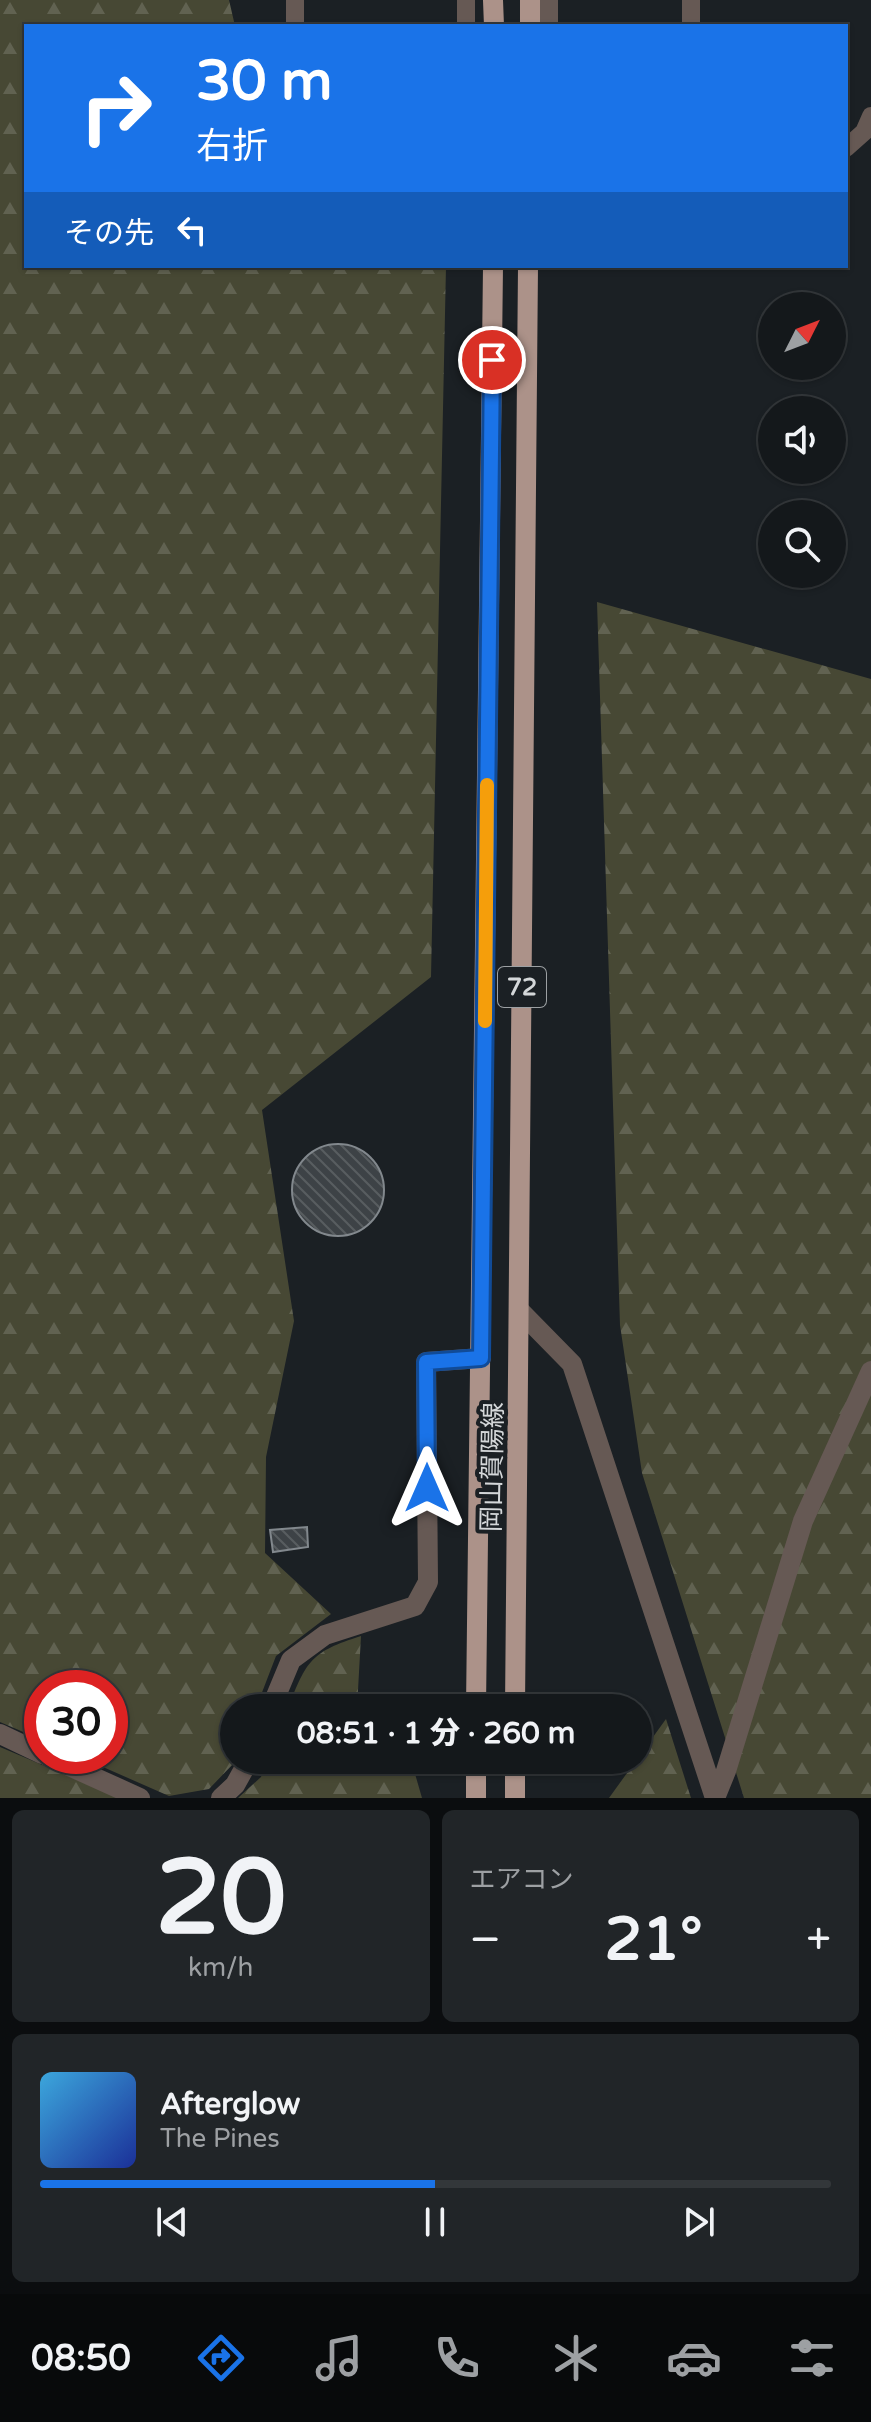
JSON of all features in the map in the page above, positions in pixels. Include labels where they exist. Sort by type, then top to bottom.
[{"type":"main road","points":[[493,0],[494,24]]},
{"type":"main road","points":[[530,0],[530,24]]},
{"type":"main road","name":"岡山賀陽線","points":[[476,1694],[493,268]]},
{"type":"main road","name":"岡山賀陽線","points":[[515,1694],[528,268]]},
{"type":"main road","points":[[476,1774],[476,1798]]},
{"type":"main road","points":[[515,1774],[515,1798]]},
{"type":"street","points":[[519,1310],[572,1364],[715,1798]]},
{"type":"street","points":[[277,1694],[291,1660],[325,1635],[415,1606],[428,1582],[426,1362],[481,1358]]},
{"type":"street","points":[[715,1798],[803,1521],[871,1371]]},
{"type":"street","points":[[0,1734],[24,1745]]},
{"type":"street","points":[[87,1774],[140,1798]]},
{"type":"street","points":[[221,1798],[241,1774]]},
{"type":"lane","points":[[295,0],[295,24]]},
{"type":"lane","points":[[466,0],[466,24]]},
{"type":"lane","points":[[549,0],[549,24]]},
{"type":"lane","points":[[691,0],[691,24]]},
{"type":"lane","points":[[848,146],[864,132],[871,116]]},
{"type":"green space","points":[[0,0],[229,0],[235,24],[24,24],[24,268],[446,268],[431,977],[262,1110],[294,1321],[266,1457],[265,1553],[331,1614],[276,1656],[261,1694],[220,1694],[220,1774],[223,1774],[209,1789],[169,1796],[119,1774],[128,1774],[128,1670],[24,1670],[24,1732],[0,1722]]},
{"type":"green space","points":[[597,602],[871,679],[871,1798],[744,1798],[642,1473],[620,1325]]},
{"type":"green space","points":[[361,1636],[358,1694],[294,1694],[306,1668],[331,1647]]},
{"type":"green space","points":[[666,1719],[691,1798],[609,1798],[626,1774],[652,1774],[652,1738]]},
{"type":"green space","points":[[0,1747],[24,1757],[24,1774],[64,1774],[120,1798],[0,1798]]},
{"type":"green space","points":[[262,1774],[415,1774],[422,1798],[238,1798]]},
{"type":"building","points":[[338,1144],[356,1147],[371,1157],[381,1172],[384,1190],[381,1208],[371,1223],[356,1233],[338,1236],[320,1233],[305,1223],[295,1208],[292,1190],[295,1172],[305,1157],[320,1147]]},
{"type":"building","points":[[307,1527],[308,1547],[273,1552],[270,1530]]},
{"type":"slow traffic","points":[[485,1021],[487,785]]},
{"type":"route","points":[[427,1488],[426,1362],[481,1358],[492,360]]}]
